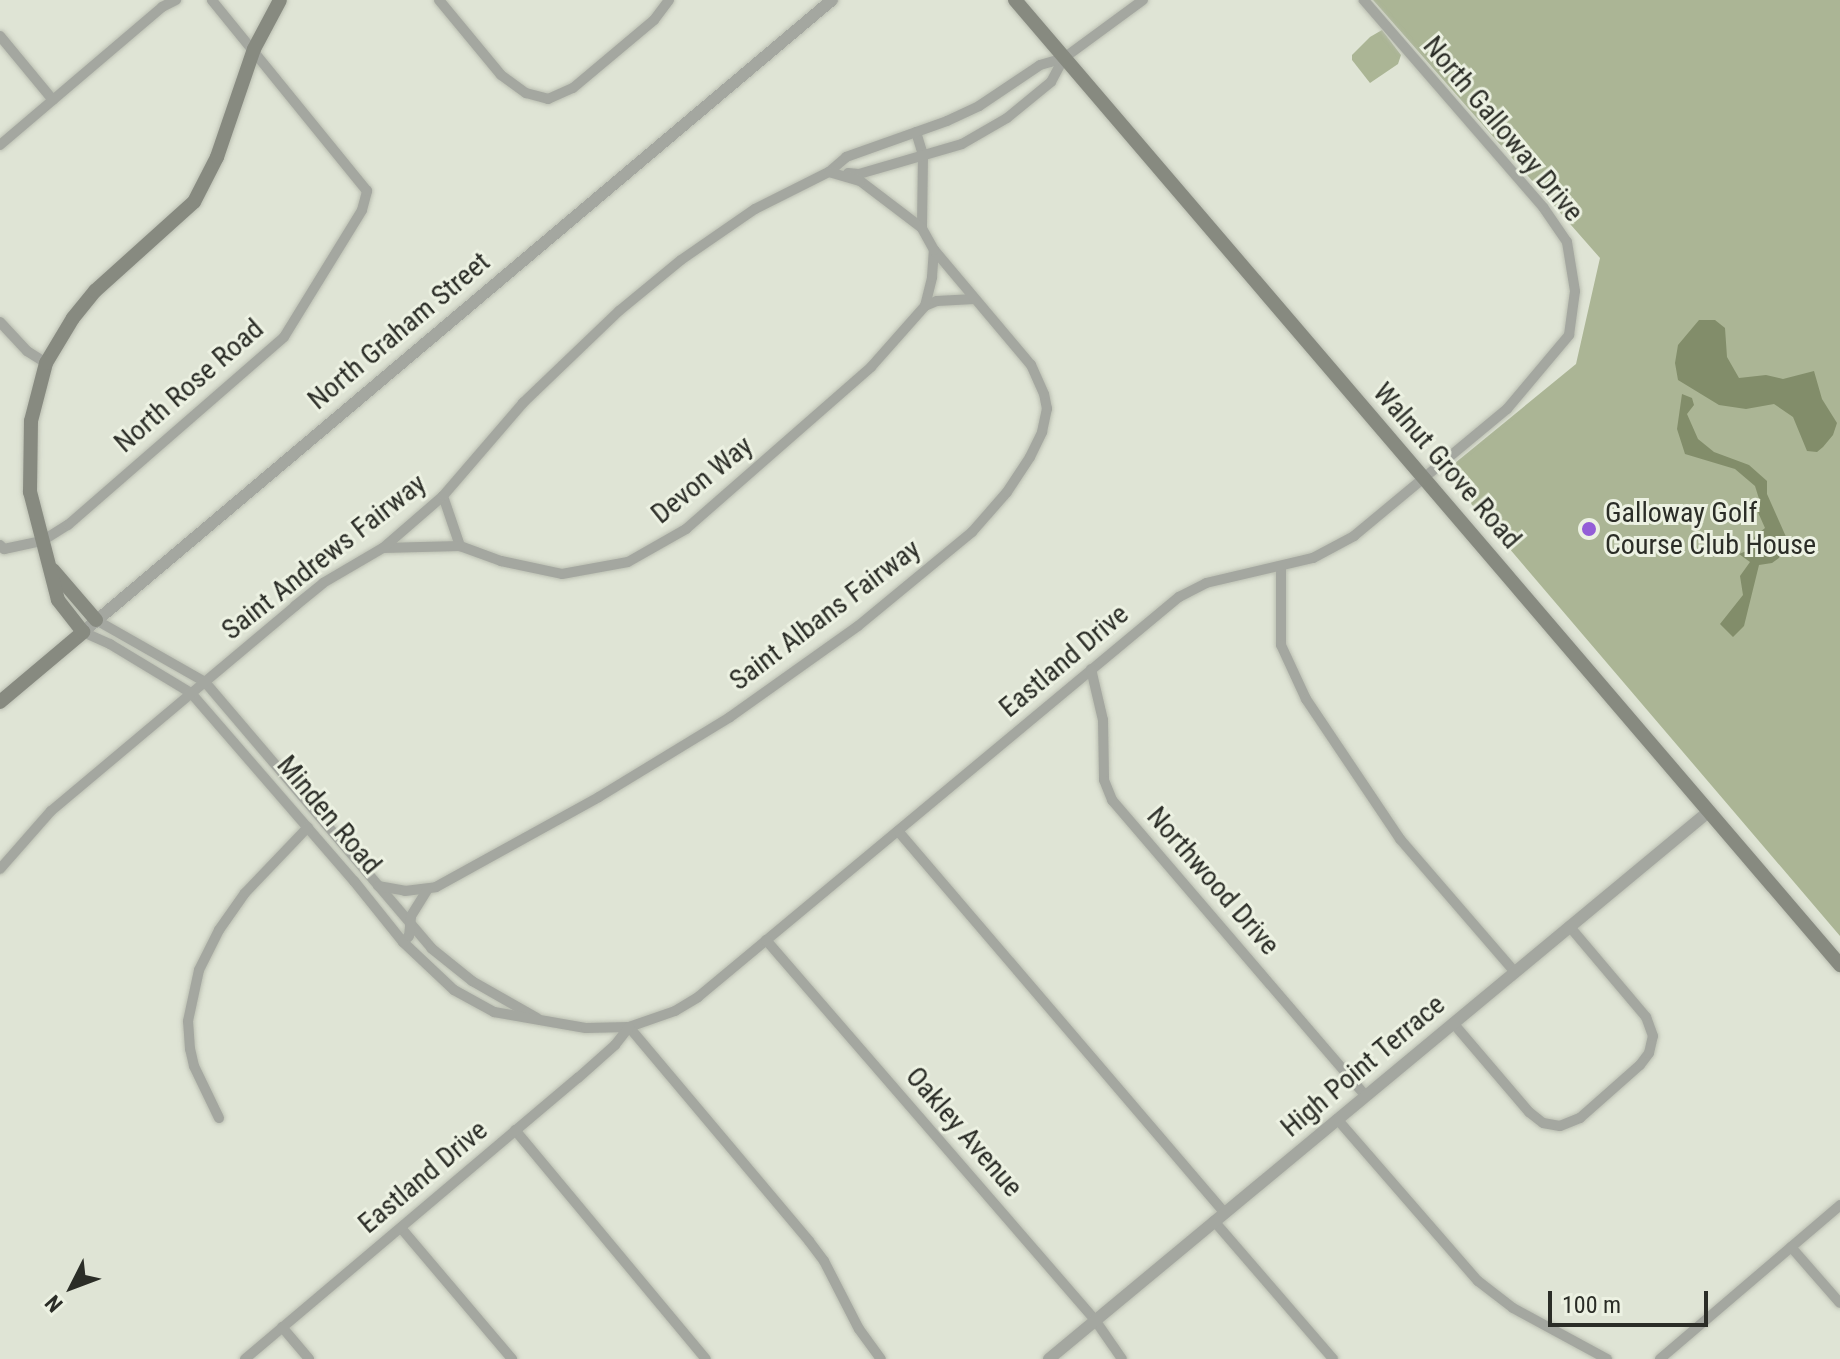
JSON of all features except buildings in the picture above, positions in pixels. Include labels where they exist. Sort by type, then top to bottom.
[{"type":"main road","points":[[83,632],[58,600],[32,502],[28,458],[31,421],[46,363],[73,318],[95,291],[194,202],[217,157],[254,49],[280,0]]},
{"type":"main road","name":"Walnut Grove Road","points":[[1015,0],[1840,965]]},
{"type":"main road","points":[[48,563],[96,620]]},
{"type":"main road","name":"North Graham Street","points":[[0,702],[83,632]]},
{"type":"street","points":[[0,145],[162,7],[176,0]]},
{"type":"street","points":[[212,0],[254,49]]},
{"type":"street","points":[[439,0],[501,75],[526,93],[548,99],[573,88],[654,20],[669,0]]},
{"type":"street","name":"North Graham Street","points":[[83,632],[832,0]]},
{"type":"street","points":[[1064,58],[1143,0]]},
{"type":"street","name":"North Galloway Drive","points":[[1364,0],[1543,207],[1567,242],[1575,291],[1569,335],[1535,379],[1507,409],[1423,479]]},
{"type":"street","points":[[0,36],[53,100]]},
{"type":"street","name":"North Rose Road","points":[[42,541],[68,525],[284,337],[362,210],[367,191],[254,49]]},
{"type":"street","name":"Saint Andrews Fairway","points":[[0,869],[51,811],[191,693],[323,583],[383,548],[443,496],[523,403],[619,311],[681,260],[755,209],[829,172],[846,157],[979,106],[1040,65],[1064,58]]},
{"type":"street","name":"Saint Andrews Fairway","points":[[829,172],[859,174],[962,144],[1007,118],[1051,82],[1064,58]]},
{"type":"street","name":"Saint Albans Fairway","points":[[916,132],[923,155],[922,228]]},
{"type":"street","name":"Saint Albans Fairway","points":[[378,886],[405,891],[427,890],[499,855],[730,717],[858,626],[972,532],[1007,492],[1030,457],[1042,432],[1047,409],[1031,365],[934,250],[922,228],[860,181],[829,172]]},
{"type":"street","points":[[934,250],[925,306],[958,298],[974,299]]},
{"type":"street","name":"Devon Way","points":[[383,548],[460,546],[501,561],[550,573],[592,571],[628,562],[672,539],[731,491],[871,367],[925,306]]},
{"type":"street","points":[[0,322],[27,351],[46,363]]},
{"type":"street","name":"Eastland Drive","points":[[245,1359],[615,1045],[629,1027],[688,1004],[1190,590],[1216,580],[1281,567],[1341,544],[1423,479]]},
{"type":"street","points":[[443,496],[460,546]]},
{"type":"street","points":[[1,548],[42,541]]},
{"type":"street","points":[[1281,567],[1281,645],[1306,699],[1400,839],[1515,972]]},
{"type":"street","name":"Minden Road","points":[[96,620],[205,682],[412,928],[472,981],[538,1019]]},
{"type":"street","name":"Minden Road","points":[[83,632],[110,644],[191,693],[403,942],[443,981],[478,1005],[509,1016],[586,1028],[629,1027]]},
{"type":"street","name":"Northwood Drive","points":[[1091,669],[1103,720],[1104,780],[1112,800],[1365,1095]]},
{"type":"street","name":"High Point Terrace","points":[[1049,1359],[1708,812]]},
{"type":"street","points":[[219,1118],[194,1066],[190,1049],[188,1021],[199,970],[219,930],[238,902],[308,827]]},
{"type":"street","points":[[898,831],[1224,1212]]},
{"type":"street","points":[[403,942],[412,928],[411,916],[427,890]]},
{"type":"street","points":[[1453,1023],[1529,1112],[1551,1126],[1568,1125],[1580,1118],[1640,1065],[1652,1045],[1646,1017],[1569,926]]},
{"type":"street","name":"Oakley Avenue","points":[[766,940],[1095,1320],[1102,1335],[1122,1359]]},
{"type":"street","points":[[629,1027],[809,1241],[881,1359]]},
{"type":"street","points":[[1337,1119],[1478,1281],[1513,1308],[1607,1359]]},
{"type":"street","points":[[515,1130],[706,1359]]},
{"type":"street","points":[[1660,1359],[1840,1205]]},
{"type":"street","points":[[1214,1221],[1333,1359]]},
{"type":"street","points":[[401,1228],[512,1359]]},
{"type":"street","points":[[1791,1247],[1840,1303]]},
{"type":"street","points":[[282,1327],[309,1359]]},
{"type":"shaded area","points":[[1373,0],[1840,0],[1840,936],[1444,472],[1576,364],[1600,258]]},
{"type":"shaded area","points":[[1382,30],[1401,55],[1398,64],[1370,83],[1352,60],[1352,55]]},
{"type":"shaded area","points":[[1699,320],[1715,320],[1725,328],[1727,357],[1739,378],[1766,375],[1783,379],[1814,371],[1822,399],[1837,423],[1833,435],[1823,447],[1817,452],[1807,451],[1793,417],[1774,404],[1746,409],[1719,405],[1678,380],[1675,363],[1678,345]]},
{"type":"shaded area","points":[[1682,394],[1692,398],[1694,405],[1687,414],[1698,439],[1714,452],[1749,465],[1767,481],[1767,494],[1787,539],[1779,558],[1772,563],[1759,565],[1744,626],[1733,637],[1720,624],[1743,595],[1740,576],[1750,562],[1739,554],[1749,550],[1755,536],[1765,528],[1757,510],[1760,502],[1755,486],[1735,469],[1685,454],[1677,429]]},
{"type":"place","name":"Galloway Golf Course Club House","points":[[1589,529]]}]
